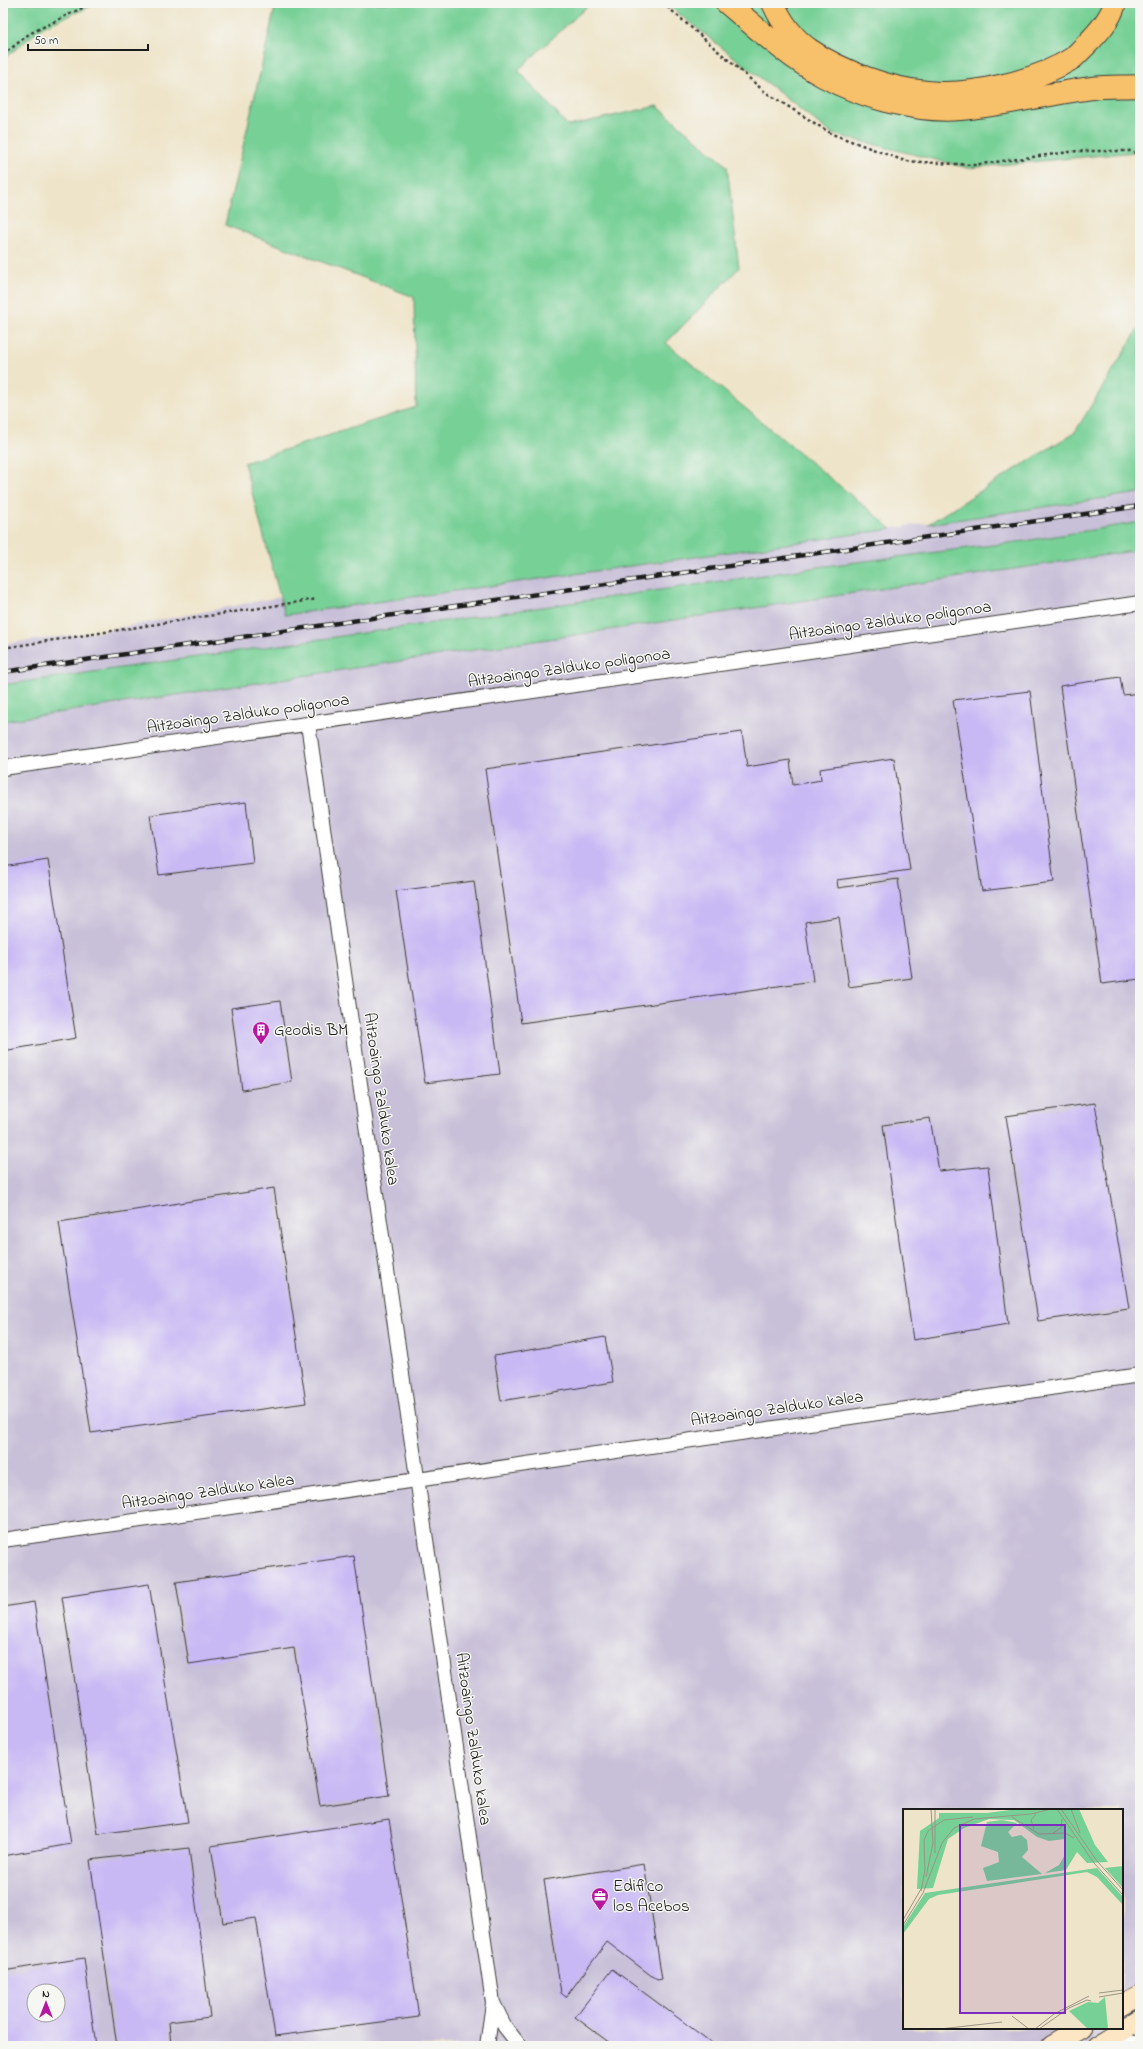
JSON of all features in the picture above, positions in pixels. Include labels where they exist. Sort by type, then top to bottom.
[{"type":"highway","points":[[727,3],[774,41],[823,76],[859,92],[908,106],[958,109],[1021,102],[1092,88],[1140,86]]},
{"type":"highway","points":[[773,3],[787,28],[809,50],[840,67],[884,83],[927,92],[972,91],[1036,75],[1073,57],[1098,32],[1114,8],[1115,3]]},
{"type":"street","name":"Aitzoaingo Zalduko poligonoa","points":[[3,768],[1140,603]]},
{"type":"street","name":"Aitzoaingo Zalduko kalea","points":[[308,724],[493,2003],[487,2046]]},
{"type":"street","name":"Aitzoaingo Zalduko kalea","points":[[3,1540],[1140,1375]]},
{"type":"street","points":[[1123,2004],[1140,1994]]},
{"type":"street","name":"Aitzoaingo Zalduko kalea","points":[[493,2003],[505,2027],[520,2046]]},
{"type":"street","points":[[1100,2044],[1140,2020]]},
{"type":"street","points":[[1051,2046],[1080,2029]]},
{"type":"street","points":[[1100,2044],[1140,2044]]},
{"type":"path","points":[[3,54],[30,34],[92,3]]},
{"type":"path","points":[[3,648],[317,599]]},
{"type":"shaded area","points":[[1140,493],[1140,522],[1025,541],[833,565],[3,685],[3,644],[98,632],[280,597],[285,615]]},
{"type":"shaded area","points":[[1140,550],[1140,2046],[3,2046],[3,721]]},
{"type":"green space","points":[[3,3],[98,3],[43,27],[3,59]]},
{"type":"green space","points":[[276,3],[591,3],[518,70],[568,126],[657,106],[727,166],[739,268],[666,343],[892,529],[285,615],[244,463],[416,407],[414,297],[225,225]]},
{"type":"green space","points":[[665,3],[1140,3],[1140,161],[1135,152],[968,168],[832,134]]},
{"type":"green space","points":[[1140,326],[1140,493],[928,524],[1075,432]]},
{"type":"green space","points":[[1140,522],[1140,550],[3,721],[3,685],[833,565],[1025,541]]},
{"type":"building","points":[[1120,677],[1123,695],[1140,693],[1140,979],[1102,984],[1060,686]]},
{"type":"building","points":[[1030,691],[1054,882],[982,891],[953,700]]},
{"type":"building","points":[[742,732],[747,767],[790,760],[793,785],[821,780],[820,769],[894,758],[910,870],[837,880],[838,888],[898,879],[912,978],[849,987],[839,917],[805,922],[813,981],[521,1023],[485,769]]},
{"type":"building","points":[[246,802],[253,863],[159,875],[150,815]]},
{"type":"building","points":[[48,860],[76,1038],[3,1051],[3,867]]},
{"type":"building","points":[[474,881],[500,1074],[425,1083],[396,891]]},
{"type":"building","name":"Geodis BM","points":[[280,1001],[292,1082],[242,1090],[231,1008]]},
{"type":"building","points":[[1095,1103],[1129,1308],[1038,1321],[1006,1116]]},
{"type":"building","points":[[930,1118],[939,1171],[988,1166],[1008,1324],[913,1340],[883,1125]]},
{"type":"building","points":[[274,1188],[306,1403],[91,1433],[59,1222]]},
{"type":"building","points":[[605,1337],[613,1382],[501,1401],[494,1356]]},
{"type":"building","points":[[354,1556],[389,1796],[320,1806],[294,1648],[189,1664],[176,1582]]},
{"type":"building","points":[[149,1584],[188,1822],[98,1834],[62,1597]]},
{"type":"building","points":[[34,1602],[71,1844],[3,1856],[3,1607]]},
{"type":"building","points":[[389,1819],[419,2017],[275,2036],[256,1918],[223,1923],[211,1846]]},
{"type":"building","points":[[189,1848],[210,2017],[169,2022],[171,2046],[117,2046],[90,1860]]},
{"type":"building","name":"Edifico los Acebos","points":[[644,1864],[662,1979],[657,1980],[607,1942],[566,1997],[561,1993],[544,1880]]},
{"type":"building","points":[[84,1958],[96,2046],[3,2046],[3,1971]]},
{"type":"building","points":[[612,1969],[716,2046],[614,2046],[575,2017]]},
{"type":"railway","points":[[3,672],[1140,506]]},
{"type":"place","name":"Geodis BM","points":[[261,1045]]},
{"type":"place","name":"Edifico los Acebos","points":[[600,1911]]}]
